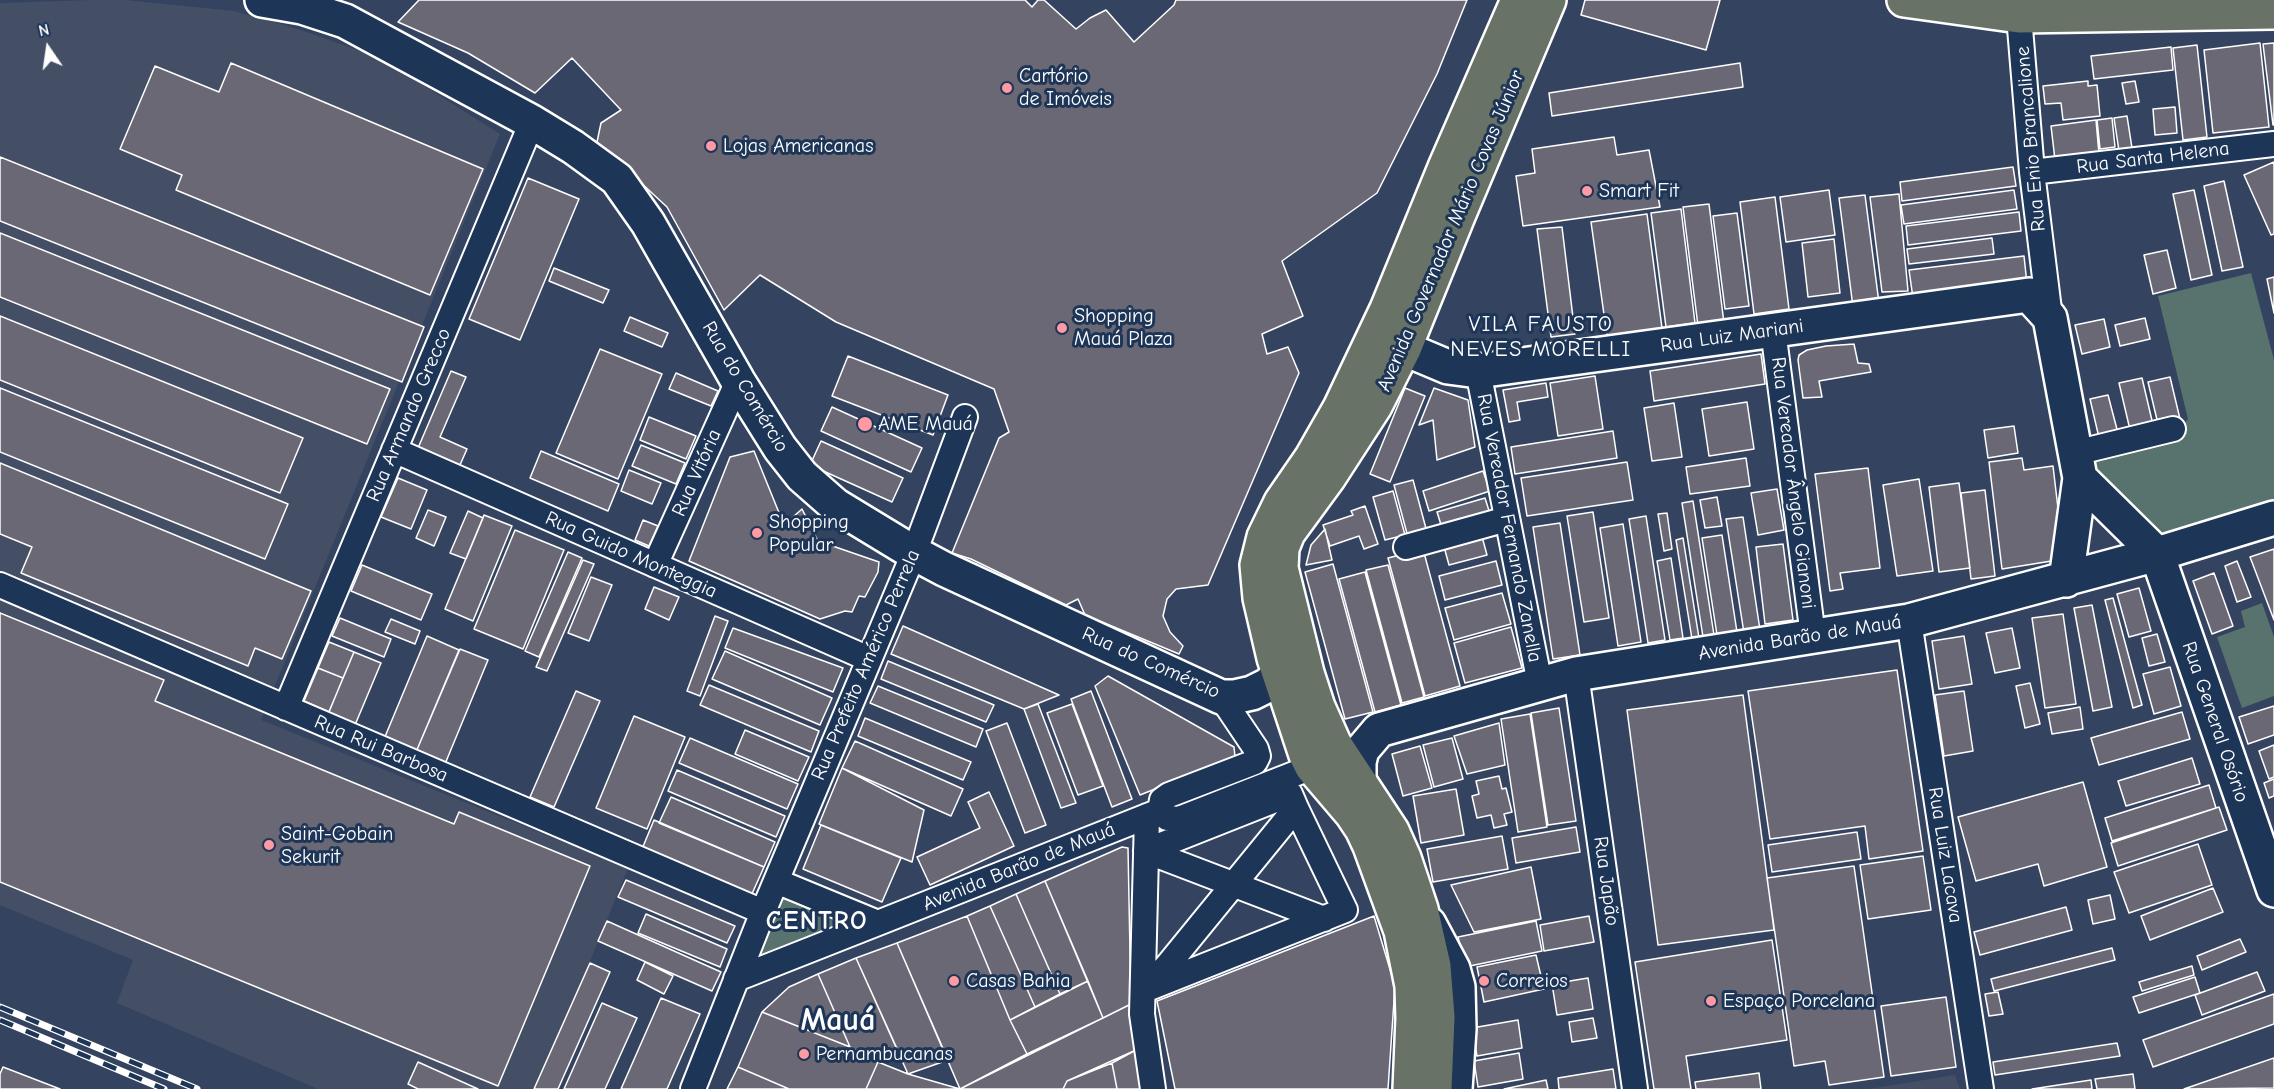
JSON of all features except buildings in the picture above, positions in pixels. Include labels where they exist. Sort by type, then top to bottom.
[{"type":"main road","name":"Rua do Comércio","points":[[262,0],[302,7],[345,21],[532,122],[573,147],[617,179],[648,223],[738,381],[780,448],[802,476],[835,505],[914,553],[1221,697],[1252,693],[1268,685],[1279,675]]},
{"type":"main road","name":"Avenida Governador Mário Covas Júnior","points":[[1435,1089],[1413,1018],[1412,986],[1401,931],[1370,846],[1352,814],[1296,787],[1298,732],[1279,675],[1260,598],[1257,565],[1264,537],[1281,502],[1312,457],[1340,408],[1374,336],[1518,0]]},
{"type":"main road","name":"Avenida Governador Mário Covas Júnior","points":[[1410,1089],[1438,1017],[1434,966],[1421,909],[1404,858],[1392,831],[1334,743],[1318,707],[1281,568],[1282,548],[1288,533],[1329,477],[1375,406],[1404,349],[1549,0]]},
{"type":"main road","points":[[1904,0],[2019,16],[2274,12]]},
{"type":"main road","points":[[2068,0],[2108,13]]},
{"type":"main road","points":[[1458,216],[1458,193],[1497,99],[1493,90],[1482,84]]},
{"type":"main road","points":[[2040,307],[2077,465],[2066,580]]},
{"type":"main road","name":"Rua Luiz Mariani","points":[[1374,336],[1448,367],[1478,371],[1773,330],[2040,307]]},
{"type":"main road","points":[[2077,465],[2157,554]]},
{"type":"main road","name":"Avenida Barão de Mauá","points":[[1359,781],[1359,762],[1362,750],[1379,730],[1576,674],[1909,621],[2066,580],[2274,518]]},
{"type":"main road","name":"Rua General Osório","points":[[2157,554],[2273,886]]},
{"type":"main road","points":[[1421,909],[1454,969],[1458,987],[1459,1029],[1455,1089]]},
{"type":"street","name":"Rua Enio Brancalione","points":[[2019,16],[2032,172],[2043,263],[2040,307]]},
{"type":"street","name":"Rua Armando Grecco","points":[[286,708],[532,122]]},
{"type":"street","name":"Rua Santa Helena","points":[[2032,172],[2274,144]]},
{"type":"street","name":"Rua Vereador Ângelo Gianoni","points":[[1773,330],[1813,636]]},
{"type":"street","name":"Rua Vereador Fernando Zanella","points":[[1478,371],[1540,684]]},
{"type":"street","name":"Rua Vitória","points":[[655,565],[738,381]]},
{"type":"street","name":"Rua Prefeito Américo Perrela","points":[[693,1089],[763,912],[914,553],[965,417]]},
{"type":"street","points":[[2077,465],[2173,429]]},
{"type":"street","name":"Rua Guido Monteggia","points":[[394,450],[869,659]]},
{"type":"street","points":[[1406,547],[1507,519]]},
{"type":"street","name":"Rua Rui Barbosa","points":[[0,585],[763,912]]},
{"type":"street","name":"Rua Luiz Lacava","points":[[1909,621],[1981,1089]]},
{"type":"street","name":"Rua Japão","points":[[1576,674],[1635,1089]]},
{"type":"street","name":"Avenida Barão de Mauá","points":[[736,979],[1154,814],[1162,800],[1168,795],[1255,762],[1258,756],[1256,749],[1221,697]]},
{"type":"street","points":[[1146,851],[1296,787]]},
{"type":"street","points":[[1144,990],[1167,966],[1234,885],[1296,787]]},
{"type":"street","points":[[1144,990],[1239,964],[1323,926],[1345,910],[1296,787]]},
{"type":"street","name":"Avenida Barão de Mauá","points":[[1154,814],[1179,819],[1296,787]]},
{"type":"street","points":[[1153,1089],[1142,1014],[1146,851],[1154,814]]},
{"type":"street","points":[[1146,851],[1234,885],[1323,926]]},
{"type":"street","points":[[776,881],[878,924]]},
{"type":"shaded area","points":[[125,0],[234,11],[304,31],[380,58],[500,134],[261,720],[628,868],[538,1089],[318,1089],[117,1003],[133,960],[0,905],[0,3]]},
{"type":"shaded area","points":[[1955,1075],[1960,1089],[1869,1089]]},
{"type":"green space","points":[[2251,273],[2274,360],[2274,506],[2146,554],[2081,455],[2178,432],[2188,419],[2158,296]]},
{"type":"green space","points":[[2262,603],[2274,637],[2274,696],[2242,708],[2217,637],[2245,627],[2241,611]]},
{"type":"green space","points":[[778,888],[868,923],[744,969]]},
{"type":"railway","points":[[0,1007],[197,1089]]},
{"type":"railway","points":[[0,1020],[164,1089]]},
{"type":"place","name":"Cartório de Imóveis","points":[[1007,88]]},
{"type":"place","name":"Lojas Americanas","points":[[711,146]]},
{"type":"place","name":"Smart Fit","points":[[1587,191]]},
{"type":"place","name":"Shopping Mauá Plaza","points":[[1062,328]]},
{"type":"place","name":"AME Mauá","points":[[865,424]]},
{"type":"place","name":"Shopping Popular","points":[[757,533]]},
{"type":"place","name":"Saint-Gobain Sekurit","points":[[269,845]]},
{"type":"place","name":"Casas Bahia","points":[[954,981]]},
{"type":"place","name":"Correios","points":[[1484,981]]},
{"type":"place","name":"Espaço Porcelana","points":[[1711,1001]]},
{"type":"place","name":"Pernambucanas","points":[[804,1054]]},
{"type":"district","name":"VILA FAUSTO NEVES MORELLI","points":[[1541,338]]},
{"type":"district","name":"CENTRO","points":[[817,922]]},
{"type":"district","name":"Mauá","points":[[838,1021]]}]
